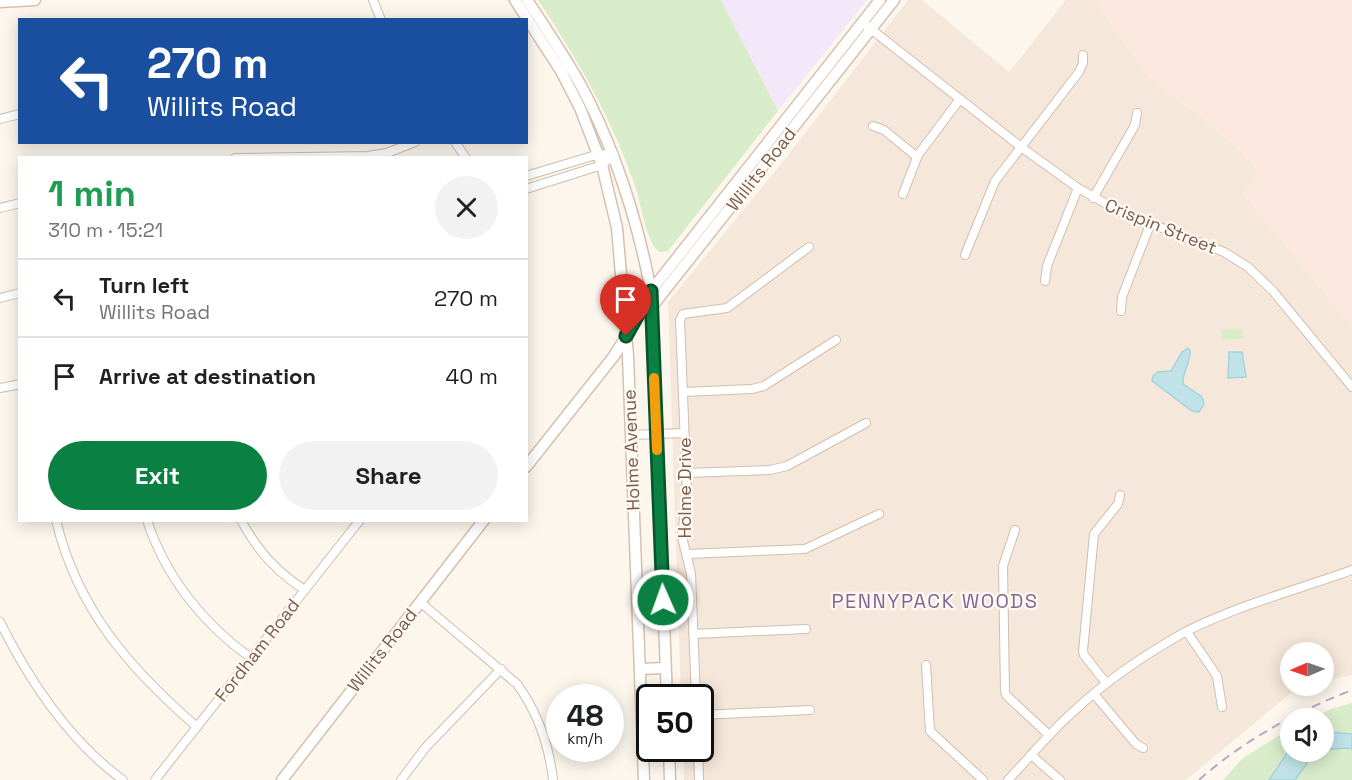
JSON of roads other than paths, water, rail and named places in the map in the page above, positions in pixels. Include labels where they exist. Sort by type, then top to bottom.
[{"type":"main road","points":[[0,2],[35,0]]},
{"type":"main road","name":"Holme Avenue","points":[[515,0],[526,18]]},
{"type":"main road","name":"Holme Avenue","points":[[527,0],[575,74],[614,155],[634,214],[651,291],[666,684]]},
{"type":"main road","name":"Willits Road","points":[[626,336],[652,307],[867,26],[880,0]]},
{"type":"main road","name":"Willits Road","points":[[528,463],[614,356],[651,291],[867,26],[894,0]]},
{"type":"main road","name":"Holme Avenue","points":[[528,20],[568,83],[599,153],[617,228],[631,435],[644,780]]},
{"type":"main road","name":"Willits Road","points":[[282,780],[482,522]]},
{"type":"main road","points":[[640,669],[665,668]]},
{"type":"main road","points":[[669,762],[670,780]]},
{"type":"street","points":[[373,0],[380,18]]},
{"type":"street","name":"Crispin Street","points":[[867,26],[1021,147],[1093,198],[1150,225],[1224,252],[1254,272],[1273,291],[1352,387]]},
{"type":"street","points":[[965,255],[991,188],[1079,72],[1083,63],[1083,55]]},
{"type":"street","points":[[903,194],[917,157],[960,99]]},
{"type":"street","points":[[1093,198],[1135,125],[1137,113]]},
{"type":"street","points":[[0,119],[18,114]]},
{"type":"street","points":[[873,126],[884,130],[917,157]]},
{"type":"street","points":[[368,156],[387,153],[410,144]]},
{"type":"street","points":[[528,175],[599,153],[614,155]]},
{"type":"street","points":[[528,188],[603,165],[614,155]]},
{"type":"street","points":[[1045,281],[1047,266],[1078,188]]},
{"type":"street","points":[[0,208],[18,204]]},
{"type":"street","points":[[1121,311],[1122,297],[1150,225]]},
{"type":"street","name":"Holme Drive","points":[[695,684],[691,574],[682,537],[687,495],[680,320],[682,314],[727,308],[809,247]]},
{"type":"street","points":[[0,298],[18,294]]},
{"type":"street","points":[[683,392],[752,389],[764,386],[836,340]]},
{"type":"street","points":[[0,388],[18,384]]},
{"type":"street","points":[[686,473],[770,470],[787,466],[866,423]]},
{"type":"street","points":[[631,435],[684,433]]},
{"type":"street","points":[[1106,683],[1083,651],[1094,534],[1118,504],[1120,495]]},
{"type":"street","points":[[687,554],[805,549],[879,514]]},
{"type":"street","points":[[57,522],[79,583],[93,611],[111,638],[131,665],[197,726]]},
{"type":"street","points":[[148,522],[161,555],[188,598],[224,637],[251,658]]},
{"type":"street","points":[[242,522],[255,544],[273,564],[305,590]]},
{"type":"street","name":"Fordham Road","points":[[155,780],[358,522]]},
{"type":"street","points":[[1015,530],[1003,566],[1005,692],[1049,735]]},
{"type":"street","points":[[1008,780],[1049,735],[1106,683],[1159,647],[1245,607],[1352,570]]},
{"type":"street","points":[[420,602],[517,684],[537,715],[550,758],[553,780]]},
{"type":"street","points":[[0,622],[15,651],[55,711],[118,779]]},
{"type":"street","points":[[693,634],[806,629]]},
{"type":"street","points":[[1187,632],[1217,676],[1222,707]]},
{"type":"street","points":[[926,665],[930,731],[983,780]]},
{"type":"street","points":[[401,780],[426,747],[501,669]]},
{"type":"street","points":[[1094,694],[1136,744],[1143,748]]},
{"type":"street","points":[[714,714],[810,710]]},
{"type":"street","points":[[1031,755],[1060,780]]},
{"type":"street","points":[[698,762],[699,780]]},
{"type":"water","points":[[1188,348],[1190,355],[1183,384],[1202,397],[1204,404],[1199,412],[1192,411],[1152,381],[1153,376],[1158,372],[1171,371],[1182,352]]},
{"type":"water","points":[[1229,352],[1242,352],[1246,377],[1228,378]]},
{"type":"water","points":[[1334,732],[1352,734],[1352,749],[1334,749]]},
{"type":"water","points":[[1281,762],[1308,762],[1295,780],[1269,780]]},
{"type":"railway","points":[[1199,780],[1234,752],[1271,728],[1352,690]]},
{"type":"district","name":"PENNYPACK WOODS","points":[[935,601]]}]
